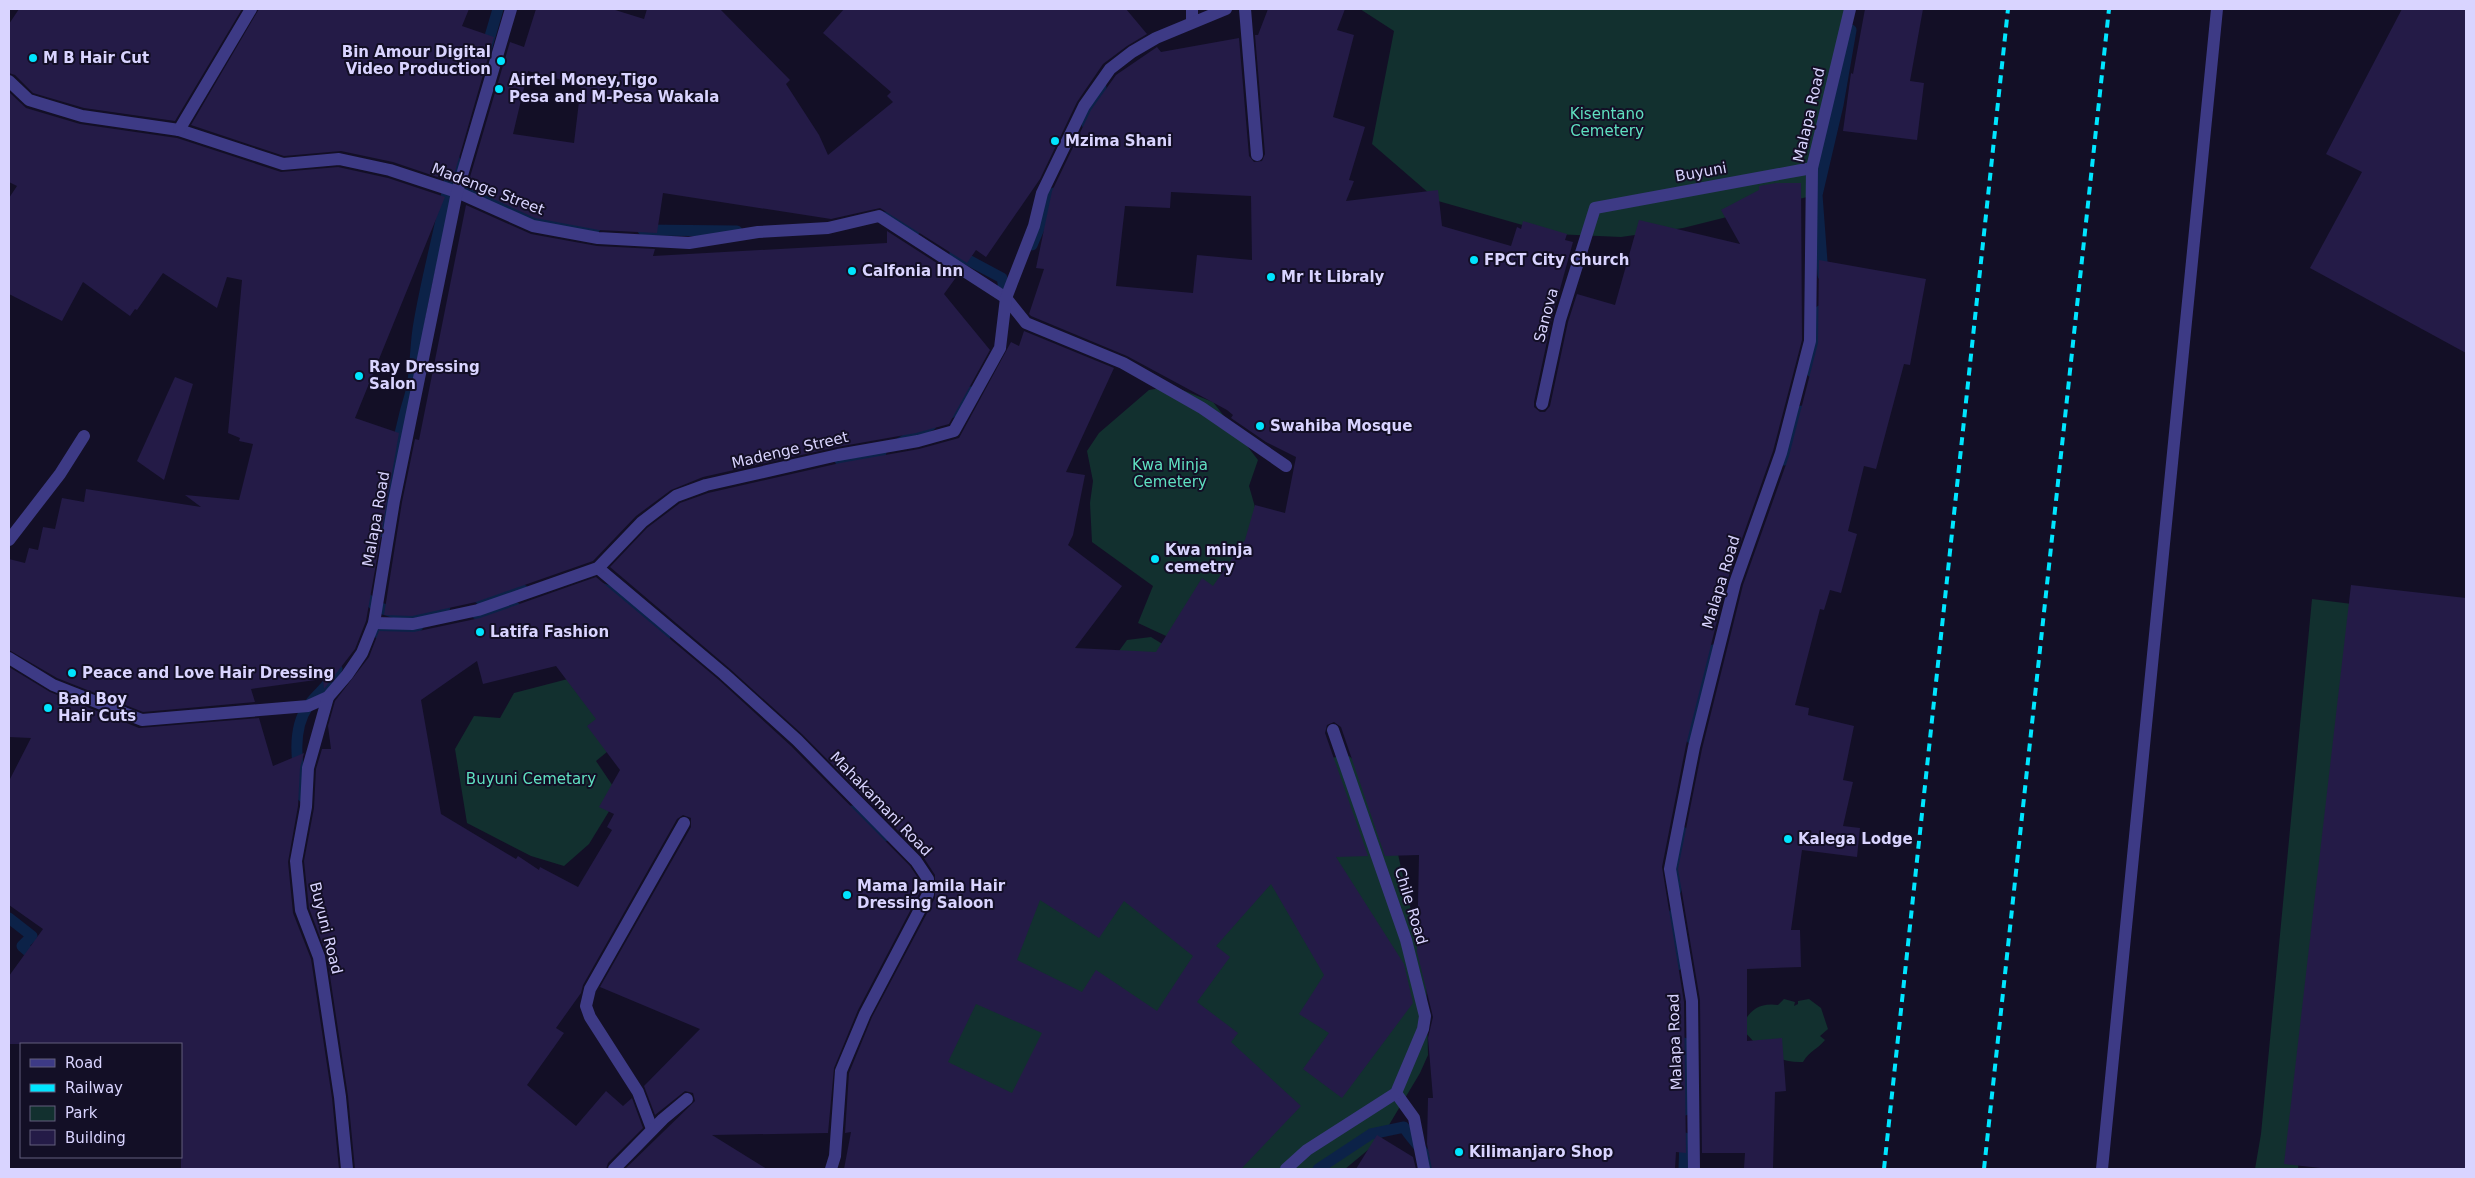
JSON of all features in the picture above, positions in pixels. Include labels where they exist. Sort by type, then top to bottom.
[{"type":"street","points":[[179,130],[251,9]]},
{"type":"street","name":"Malapa Road","points":[[9,658],[53,686],[142,720],[308,706],[328,696],[347,675],[362,653],[374,623],[394,501],[457,192],[511,9]]},
{"type":"street","name":"Madenge Street","points":[[374,623],[413,624],[478,610],[598,568],[642,522],[676,496],[706,486],[838,455],[918,441],[954,432],[1000,348],[1006,298],[1034,226],[1042,193],[1084,106],[1110,70],[1156,38],[1192,15],[1226,9]]},
{"type":"street","points":[[1245,9],[1257,154]]},
{"type":"street","name":"Malapa Road","points":[[1694,1169],[1692,1001],[1670,869],[1694,747],[1735,583],[1781,453],[1810,341],[1812,168],[1850,9]]},
{"type":"street","points":[[2102,1169],[2216,9]]},
{"type":"street","name":"Madenge Street","points":[[9,81],[29,100],[82,116],[179,130],[283,164],[339,160],[390,170],[457,192],[533,226],[598,238],[689,243],[758,232],[828,228],[879,216],[1006,298]]},
{"type":"street","name":"Buyuni","points":[[1595,208],[1812,168]]},
{"type":"street","name":"Sanova","points":[[1542,404],[1560,320],[1595,208]]},
{"type":"street","points":[[1006,298],[1026,323],[1123,363],[1202,408],[1286,466]]},
{"type":"street","points":[[9,540],[60,474],[84,436]]},
{"type":"street","name":"Mahakamani Road","points":[[598,568],[724,674],[798,740],[916,861],[928,879],[928,894],[865,1014],[841,1071],[835,1156],[831,1169]]},
{"type":"street","name":"Buyuni Road","points":[[328,696],[308,768],[306,808],[296,861],[301,910],[319,957],[340,1098],[347,1169]]},
{"type":"street","name":"Chile Road","points":[[1333,730],[1393,899],[1406,940],[1424,1016],[1423,1029],[1396,1093]]},
{"type":"street","points":[[652,1129],[638,1092],[590,1017],[586,1006],[590,989],[684,823]]},
{"type":"street","points":[[1286,1169],[1307,1150],[1396,1093],[1414,1118],[1424,1169]]},
{"type":"street","points":[[614,1169],[652,1129],[687,1099]]},
{"type":"green space","name":"Kisentano Cemetery","points":[[1360,9],[1854,9],[1844,80],[1815,195],[1683,228],[1621,237],[1554,234],[1438,201],[1372,144],[1394,31]]},
{"type":"green space","name":"Kwa Minja Cemetery","points":[[1172,386],[1213,402],[1258,460],[1249,486],[1261,528],[1179,642],[1138,623],[1153,586],[1092,542],[1090,503],[1093,481],[1087,451],[1099,433],[1149,390]]},
{"type":"green space","points":[[2312,599],[2352,604],[2298,1169],[2255,1169],[2261,1134]]},
{"type":"green space","points":[[1151,637],[1169,648],[1317,759],[1349,756],[1383,786],[1407,895],[1426,967],[1428,1055],[1420,1073],[1380,1140],[1345,1169],[849,1169],[860,1080],[929,933],[946,856],[1100,677],[1127,640]]},
{"type":"green space","name":"Buyuni Cemetary","points":[[610,668],[613,747],[596,761],[619,795],[589,844],[564,866],[531,856],[467,823],[455,749],[474,716],[500,718],[514,693]]},
{"type":"green space","points":[[1784,999],[1795,1002],[1794,1006],[1798,1004],[1798,1001],[1809,999],[1821,1008],[1828,1029],[1820,1036],[1825,1040],[1803,1062],[1785,1060],[1774,1056],[1758,1046],[1748,1035],[1740,1030],[1746,1018],[1754,1010],[1764,1005],[1778,1005]]},
{"type":"building","points":[[19,9],[242,9],[175,121],[84,108],[33,93],[15,75],[9,73],[9,24]]},
{"type":"building","points":[[259,9],[469,9],[462,26],[494,37],[452,182],[393,162],[341,151],[284,156],[191,125]]},
{"type":"building","points":[[536,9],[612,9],[644,19],[647,9],[720,9],[790,80],[786,84],[819,135],[828,155],[893,102],[887,96],[891,92],[823,33],[844,9],[1126,9],[1147,34],[1103,64],[1077,102],[1040,179],[986,257],[976,250],[967,263],[880,208],[831,219],[663,193],[657,233],[599,230],[535,218],[467,187],[510,42],[524,47]],"holes":[[[528,71],[581,85],[574,143],[513,134]]]},
{"type":"building","points":[[1268,9],[1345,9],[1337,30],[1354,35],[1333,117],[1365,127],[1349,180],[1354,181],[1346,201],[1438,190],[1442,226],[1511,246],[1517,227],[1521,229],[1523,221],[1567,234],[1565,240],[1573,242],[1552,318],[1534,402],[1534,407],[1540,412],[1545,412],[1550,406],[1568,322],[1577,294],[1615,305],[1639,220],[1740,244],[1721,210],[1759,190],[1759,186],[1776,183],[1801,183],[1802,340],[1773,451],[1727,581],[1686,745],[1662,867],[1684,1002],[1686,1153],[1676,1152],[1675,1169],[1432,1169],[1427,1144],[1428,1098],[1433,1098],[1428,1038],[1433,1017],[1417,952],[1419,855],[1385,856],[1341,727],[1334,722],[1327,725],[1325,733],[1368,856],[1336,857],[1404,964],[1413,1003],[1342,1098],[1303,1069],[1329,1033],[1299,1014],[1324,975],[1271,884],[1216,946],[1230,957],[1197,1002],[1238,1033],[1231,1042],[1301,1106],[1241,1169],[844,1169],[851,1132],[845,1133],[849,1073],[872,1017],[935,898],[935,875],[922,855],[802,734],[729,668],[610,567],[647,528],[680,503],[708,493],[840,463],[919,449],[959,438],[1011,342],[1019,346],[1024,331],[1114,368],[1066,472],[1085,475],[1073,535],[1068,545],[1122,586],[1075,648],[1156,652],[1202,578],[1213,586],[1245,540],[1255,505],[1285,513],[1296,457],[1266,442],[1231,418],[1233,415],[1227,410],[1127,356],[1031,316],[1029,314],[1044,269],[1036,268],[1052,191],[1091,110],[1116,75],[1157,47],[1161,52],[1239,38],[1249,156],[1254,162],[1262,161],[1265,154],[1255,35],[1258,35]],"holes":[[[1171,192],[1251,196],[1252,260],[1197,255],[1193,293],[1116,286],[1125,206],[1170,208]],[[1040,900],[1099,938],[1124,901],[1193,956],[1157,1011],[1096,970],[1082,992],[1017,960]],[[976,1004],[1042,1033],[1012,1093],[948,1062]]]},
{"type":"building","points":[[1865,9],[1923,9],[1910,81],[1924,83],[1917,140],[1843,131],[1851,73],[1853,74]]},
{"type":"building","points":[[2402,9],[2466,9],[2466,353],[2310,268],[2362,172],[2326,154]]},
{"type":"building","points":[[9,92],[26,108],[80,124],[177,138],[281,172],[338,167],[388,178],[445,197],[355,418],[399,433],[366,621],[355,649],[324,689],[323,679],[251,689],[255,702],[143,712],[57,678],[9,650],[9,559],[25,563],[29,548],[38,550],[43,527],[55,529],[62,498],[84,502],[86,489],[201,507],[185,495],[239,500],[253,444],[239,441],[240,438],[228,433],[242,280],[227,277],[217,308],[163,273],[137,310],[135,309],[130,316],[83,282],[62,321],[9,294],[9,198],[17,186],[9,182]]},
{"type":"building","points":[[466,205],[531,234],[597,246],[655,249],[653,256],[887,243],[887,231],[957,276],[944,294],[990,350],[949,424],[916,433],[837,447],[703,477],[671,490],[636,516],[593,561],[476,602],[412,616],[384,615],[402,502],[415,439],[419,440]]},
{"type":"building","points":[[1819,260],[1926,279],[1910,365],[1904,364],[1876,469],[1864,466],[1848,531],[1857,534],[1841,593],[1830,590],[1824,610],[1820,609],[1795,705],[1809,708],[1808,715],[1854,726],[1843,780],[1853,782],[1843,826],[1860,828],[1857,857],[1802,850],[1791,930],[1800,930],[1801,967],[1747,969],[1747,1041],[1782,1038],[1786,1091],[1775,1092],[1773,1168],[1744,1168],[1745,1153],[1702,1153],[1700,1000],[1678,869],[1702,749],[1743,585],[1789,456],[1818,343]]},
{"type":"building","points":[[175,377],[193,384],[164,480],[137,461]]},
{"type":"building","points":[[596,577],[719,680],[791,746],[910,866],[920,881],[920,892],[858,1010],[834,1068],[828,1133],[712,1135],[767,1169],[625,1169],[695,1101],[693,1093],[685,1091],[655,1115],[644,1086],[700,1029],[600,987],[691,827],[691,818],[683,815],[677,819],[583,985],[581,993],[556,1028],[564,1033],[527,1085],[576,1126],[606,1091],[623,1106],[632,1098],[643,1128],[608,1163],[606,1169],[355,1169],[348,1096],[327,956],[309,908],[304,861],[314,808],[316,769],[322,749],[331,749],[328,726],[335,701],[369,657],[379,631],[414,632],[480,618]],"holes":[[[477,661],[483,684],[556,666],[596,719],[587,726],[620,770],[599,807],[614,814],[607,827],[612,830],[578,887],[540,867],[539,870],[518,856],[516,859],[441,814],[421,700]]]},
{"type":"building","points":[[2351,585],[2466,598],[2466,1169],[2330,1169],[2284,1164]]},
{"type":"building","points":[[9,667],[50,692],[139,728],[259,718],[273,766],[304,753],[300,768],[298,806],[288,862],[293,913],[311,959],[332,1098],[339,1169],[181,1169],[182,1043],[9,1044],[9,976],[43,929],[9,905],[9,781],[31,738],[9,737]]},
{"type":"building","points":[[1377,1135],[1413,1157],[1416,1169],[1356,1169]]},
{"type":"waterway","points":[[486,50],[498,9]]},
{"type":"waterway","points":[[1823,275],[1817,195],[1838,105],[1851,30]]},
{"type":"waterway","points":[[1087,124],[1101,87]]},
{"type":"waterway","points":[[450,156],[454,158],[461,180],[491,200],[526,215],[595,228]]},
{"type":"waterway","points":[[380,532],[389,480],[412,387],[419,323],[452,167]]},
{"type":"waterway","points":[[1032,245],[1054,193]]},
{"type":"waterway","points":[[882,217],[891,218],[916,229]]},
{"type":"waterway","points":[[643,230],[737,231]]},
{"type":"waterway","points":[[955,253],[1002,278],[1006,298],[1007,296]]},
{"type":"waterway","points":[[1812,372],[1820,311]]},
{"type":"waterway","points":[[945,416],[958,409],[971,392]]},
{"type":"waterway","points":[[1784,460],[1802,411]]},
{"type":"waterway","points":[[900,443],[931,425]]},
{"type":"waterway","points":[[840,460],[864,457],[881,452]]},
{"type":"waterway","points":[[600,588],[625,596],[665,636]]},
{"type":"waterway","points":[[480,599],[523,590]]},
{"type":"waterway","points":[[360,593],[377,607],[411,618],[445,607]]},
{"type":"waterway","points":[[477,614],[516,608]]},
{"type":"waterway","points":[[380,634],[418,626]]},
{"type":"waterway","points":[[1692,739],[1696,697],[1713,650]]},
{"type":"waterway","points":[[303,797],[297,750],[299,727],[302,716],[308,706],[337,669]]},
{"type":"waterway","points":[[852,811],[885,836]]},
{"type":"waterway","points":[[1676,890],[1682,832]]},
{"type":"waterway","points":[[1674,914],[1677,965]]},
{"type":"waterway","points":[[9,918],[32,936],[22,946],[38,960]]},
{"type":"waterway","points":[[1684,1043],[1685,1110]]},
{"type":"waterway","points":[[1318,1169],[1371,1134],[1404,1127],[1423,1152],[1431,1169]]},
{"type":"waterway","points":[[1684,1169],[1685,1138]]},
{"type":"railway","points":[[1884,1169],[2008,9]]},
{"type":"railway","points":[[1984,1169],[2109,9]]},
{"type":"place","name":"M B Hair Cut","points":[[33,58]]},
{"type":"place","name":"Bin Amour Digital Video Production","points":[[501,61]]},
{"type":"place","name":"Airtel Money,Tigo Pesa and M-Pesa Wakala","points":[[499,89]]},
{"type":"place","name":"Mzima Shani","points":[[1055,141]]},
{"type":"place","name":"FPCT City Church","points":[[1474,260]]},
{"type":"place","name":"Calfonia Inn","points":[[852,271]]},
{"type":"place","name":"Mr It Libraly","points":[[1271,277]]},
{"type":"place","name":"Ray Dressing Salon","points":[[359,376]]},
{"type":"place","name":"Swahiba Mosque","points":[[1260,426]]},
{"type":"place","name":"Kwa minja cemetry","points":[[1155,559]]},
{"type":"place","name":"Latifa Fashion","points":[[480,632]]},
{"type":"place","name":"Peace and Love Hair Dressing","points":[[72,673]]},
{"type":"place","name":"Bad Boy Hair Cuts","points":[[48,708]]},
{"type":"place","name":"Kalega Lodge","points":[[1788,839]]},
{"type":"place","name":"Mama Jamila Hair Dressing Saloon","points":[[847,895]]},
{"type":"place","name":"Kilimanjaro Shop","points":[[1459,1152]]}]
